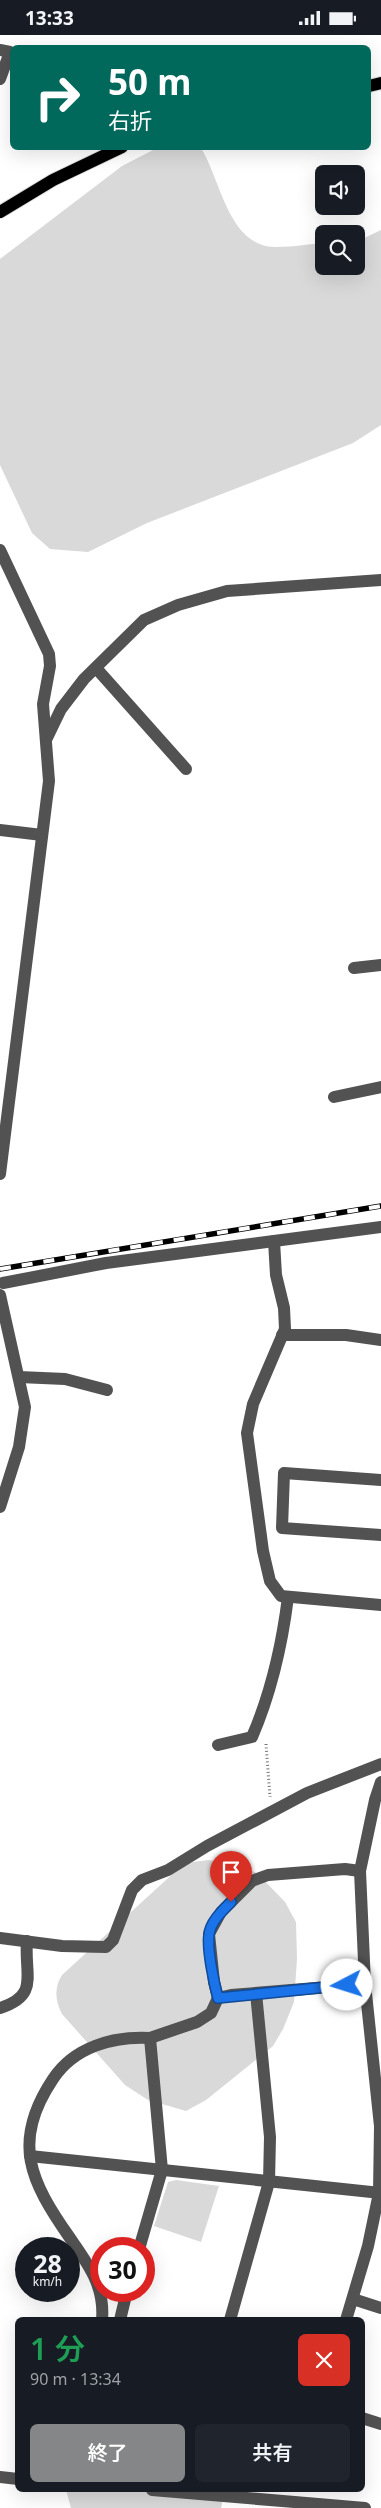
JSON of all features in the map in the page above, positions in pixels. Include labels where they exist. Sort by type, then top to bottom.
[{"type":"main road","points":[[0,212],[53,180],[116,150]]},
{"type":"street","points":[[0,50],[10,52],[0,79]]},
{"type":"street","points":[[0,549],[49,654],[50,667],[42,705],[49,781],[0,1174]]},
{"type":"street","points":[[46,740],[61,709],[96,668],[144,619],[178,605],[227,591],[381,580]]},
{"type":"street","points":[[96,668],[186,769]]},
{"type":"street","points":[[0,830],[42,835]]},
{"type":"street","points":[[354,968],[381,965]]},
{"type":"street","points":[[334,1097],[381,1087]]},
{"type":"street","points":[[0,1507],[19,1447],[25,1407],[1,1287],[106,1263],[381,1227]]},
{"type":"street","points":[[274,1241],[276,1275],[284,1308],[285,1329],[253,1404],[247,1433],[263,1551],[270,1581],[281,1596],[381,1605]]},
{"type":"street","points":[[282,1335],[346,1335],[381,1340]]},
{"type":"street","points":[[19,1377],[65,1379],[107,1390]]},
{"type":"street","points":[[381,1480],[284,1473],[282,1528],[381,1535]]},
{"type":"street","points":[[218,1745],[252,1737],[257,1727],[267,1699],[284,1626],[288,1597]]},
{"type":"street","points":[[0,1938],[106,1947],[113,1941],[132,1890],[142,1880],[168,1870],[307,1793],[381,1764]]},
{"type":"street","points":[[347,2317],[368,2246],[380,2193],[379,2097],[365,1984],[360,1871],[375,1800],[381,1782]]},
{"type":"street","points":[[102,2317],[98,2281],[89,2263],[44,2200],[30,2168],[30,2133],[35,2113],[60,2069],[78,2053],[100,2043],[134,2037],[150,2038],[197,2022],[211,2013],[218,1998],[214,1982],[209,1934],[221,1913],[252,1881],[268,1875],[345,1869],[360,1871]]},
{"type":"street","points":[[0,2008],[24,1996],[28,1988],[25,1960],[27,1941]]},
{"type":"street","points":[[218,1998],[365,1984]]},
{"type":"street","points":[[231,2317],[269,2182],[270,2137],[256,1993]]},
{"type":"street","points":[[143,2237],[162,2171],[150,2038]]},
{"type":"street","points":[[30,2156],[380,2193]]},
{"type":"street","points":[[352,2299],[381,2308]]},
{"type":"street","points":[[121,2317],[124,2302]]},
{"type":"street","points":[[365,2420],[381,2424]]},
{"type":"street","points":[[0,2477],[15,2479]]},
{"type":"street","points":[[180,2492],[294,2500],[365,2508]]},
{"type":"path","points":[[257,1727],[265,1735],[271,1812]]},
{"type":"shaded area","points":[[153,150],[202,150],[226,205],[242,231],[253,240],[266,246],[287,247],[315,244],[315,275],[365,275],[365,238],[381,230],[381,425],[353,443],[147,523],[88,552],[50,549],[32,533],[0,465],[0,259],[122,166]]},
{"type":"shaded area","points":[[208,1860],[243,1866],[258,1874],[285,1902],[296,1922],[297,1959],[294,2002],[283,2029],[273,2046],[206,2100],[186,2111],[148,2100],[125,2085],[62,2014],[57,1999],[57,1989],[62,1975],[178,1869],[193,1862]]},
{"type":"shaded area","points":[[176,2180],[219,2186],[201,2242],[154,2226],[168,2182]]},
{"type":"shaded area","points":[[67,2492],[225,2492],[221,2508],[71,2508]]},
{"type":"railway","points":[[0,1269],[381,1206]]},
{"type":"route","points":[[231,1902],[213,1924],[209,1934],[214,1982],[218,1998],[231,1995],[347,1985]]}]
